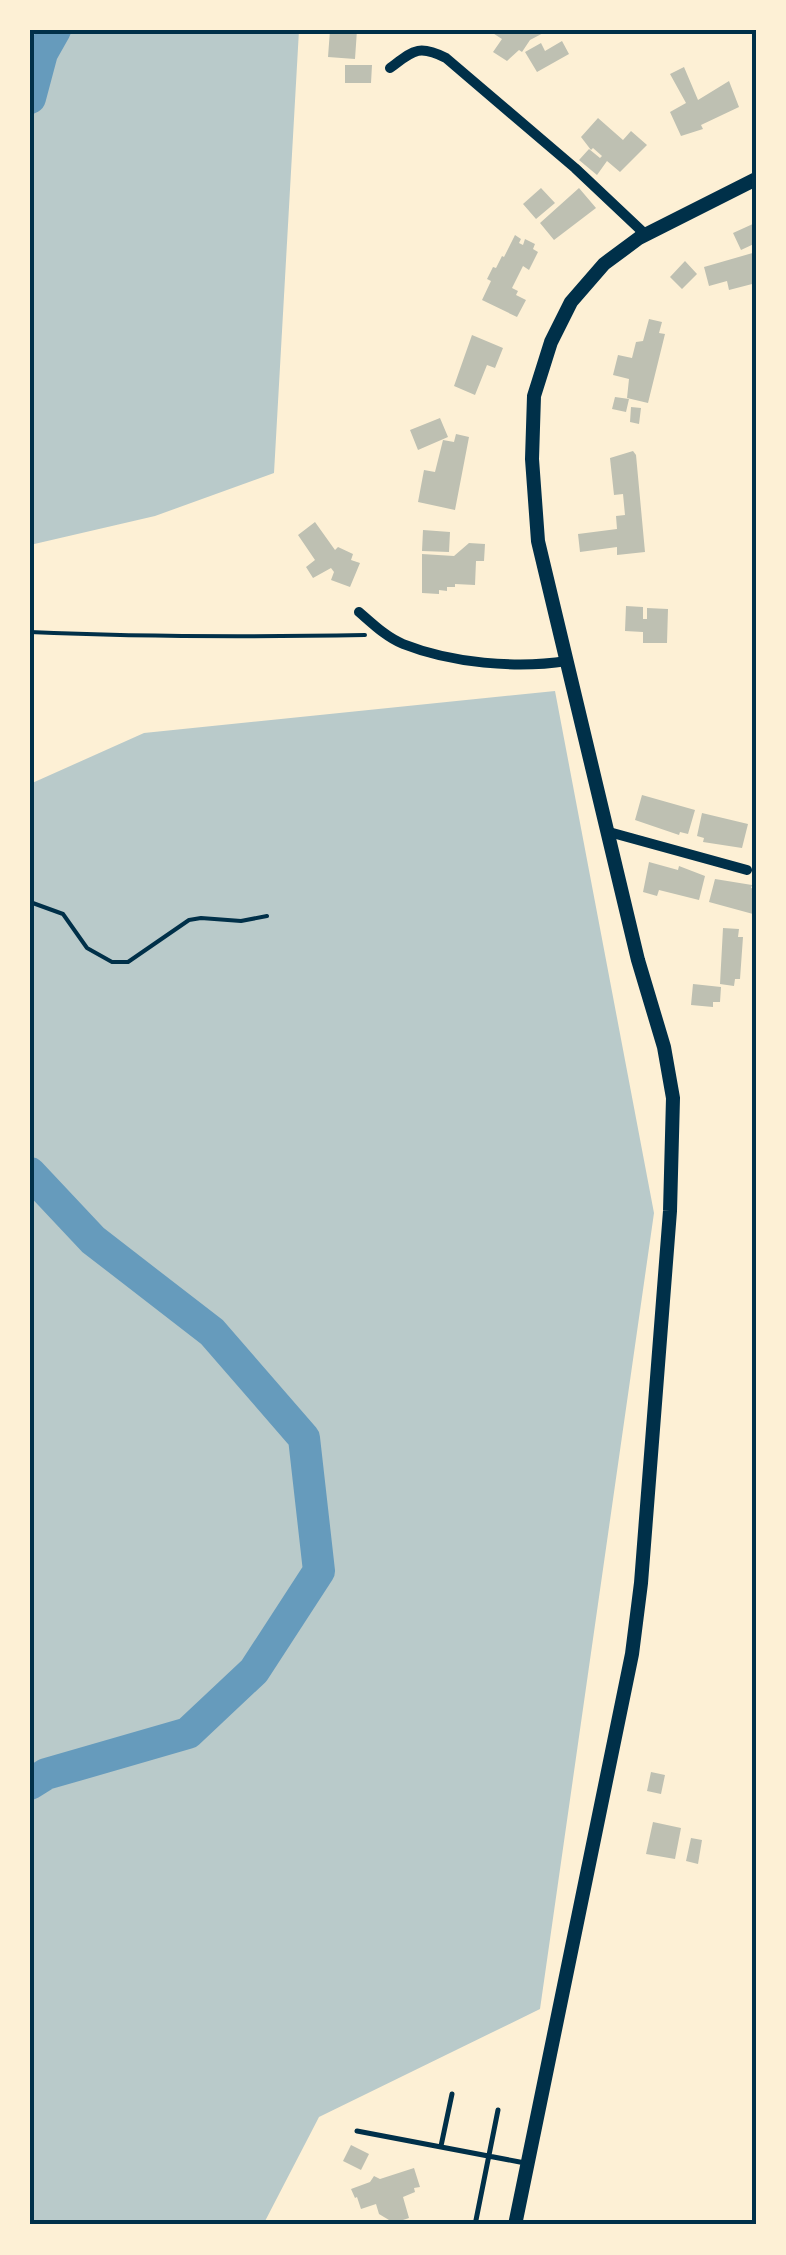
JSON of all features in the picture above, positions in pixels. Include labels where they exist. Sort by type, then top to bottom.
[{"type":"street","points":[[390,68],[422,49],[446,58],[575,168],[646,235]]},
{"type":"street","points":[[515,2225],[632,1654],[670,1211],[673,1098],[664,1047],[638,960],[538,541],[532,459],[534,396],[551,342],[572,302],[604,264],[646,235],[756,180]]},
{"type":"street","points":[[359,612],[402,644],[468,659],[516,664],[566,661]]},
{"type":"street","points":[[609,832],[747,870]]},
{"type":"lane","points":[[440,2146],[452,2094]]},
{"type":"lane","points":[[474,2225],[498,2110]]},
{"type":"lane","points":[[358,2131],[528,2164]]},
{"type":"path","points":[[30,632],[220,638],[385,634]]},
{"type":"path","points":[[30,902],[62,914],[87,948],[112,962],[128,962],[189,920],[241,922],[267,916]]},
{"type":"shaded area","points":[[50,30],[299,30],[274,473],[155,516],[30,545],[30,67]]},
{"type":"shaded area","points":[[555,691],[654,1213],[540,2009],[319,2117],[263,2225],[30,2225],[30,784],[144,733]]},
{"type":"building","points":[[330,30],[357,30],[355,59],[328,57]]},
{"type":"building","points":[[488,30],[549,30],[530,40],[522,52],[519,50],[507,61],[493,52],[502,39]]},
{"type":"building","points":[[562,41],[569,54],[537,72],[525,52],[541,43],[545,51]]},
{"type":"building","points":[[345,65],[372,65],[371,83],[345,83]]},
{"type":"building","points":[[684,67],[698,100],[729,81],[739,107],[701,125],[703,129],[681,136],[670,112],[686,103],[670,74]]},
{"type":"building","points":[[598,118],[623,140],[631,131],[647,145],[620,172],[607,161],[597,175],[579,160],[589,149],[602,156],[581,137]]},
{"type":"building","points":[[541,188],[555,203],[536,219],[523,204]]},
{"type":"building","points":[[579,188],[596,208],[554,240],[540,223]]},
{"type":"building","points":[[755,223],[756,243],[741,250],[733,233]]},
{"type":"building","points":[[515,235],[523,245],[525,239],[535,244],[533,249],[538,252],[529,270],[523,266],[512,288],[526,300],[517,317],[482,300],[493,267],[504,257]]},
{"type":"building","points":[[756,252],[756,283],[729,290],[727,281],[709,286],[704,267]]},
{"type":"building","points":[[685,261],[697,274],[682,289],[670,277]]},
{"type":"building","points":[[649,319],[662,322],[659,333],[665,334],[648,403],[627,398],[629,379],[613,375],[618,355],[632,358],[636,342],[643,341]]},
{"type":"building","points":[[472,335],[503,348],[495,368],[487,365],[475,395],[454,386]]},
{"type":"building","points":[[615,397],[629,399],[626,412],[612,409]]},
{"type":"building","points":[[631,407],[641,408],[639,424],[630,422]]},
{"type":"building","points":[[440,418],[448,437],[418,450],[410,430]]},
{"type":"building","points":[[456,434],[469,437],[455,510],[418,502],[424,470],[435,472],[443,440],[454,442]]},
{"type":"building","points":[[633,451],[645,552],[617,555],[617,547],[580,552],[578,534],[617,529],[616,516],[625,515],[623,494],[614,495],[610,458]]},
{"type":"building","points":[[315,522],[335,550],[338,547],[353,554],[351,560],[360,563],[350,587],[331,580],[331,568],[313,578],[306,567],[315,560],[298,535]]},
{"type":"building","points":[[423,530],[450,532],[449,552],[422,551]]},
{"type":"building","points":[[469,543],[485,544],[484,561],[476,561],[475,585],[455,584],[447,587],[447,591],[439,590],[439,594],[422,593],[422,554],[454,556]]},
{"type":"building","points":[[626,606],[643,607],[643,619],[647,619],[647,608],[668,609],[667,643],[643,643],[643,632],[625,631]]},
{"type":"building","points":[[642,795],[695,810],[688,834],[679,835],[635,820]]},
{"type":"building","points":[[702,813],[748,824],[742,848],[703,842],[704,838],[697,836]]},
{"type":"building","points":[[649,862],[678,870],[679,866],[705,876],[699,900],[659,890],[657,896],[643,892]]},
{"type":"building","points":[[715,879],[752,885],[756,889],[753,914],[709,902]]},
{"type":"building","points":[[723,928],[739,929],[738,937],[743,937],[740,979],[735,979],[734,986],[720,984]]},
{"type":"building","points":[[693,984],[721,987],[720,1002],[713,1002],[713,1007],[691,1005]]},
{"type":"building","points":[[651,1772],[665,1775],[661,1794],[647,1791]]},
{"type":"building","points":[[653,1822],[681,1828],[675,1859],[646,1854]]},
{"type":"building","points":[[691,1838],[702,1840],[698,1864],[686,1861]]},
{"type":"building","points":[[351,2145],[369,2154],[361,2170],[343,2161]]},
{"type":"building","points":[[414,2168],[420,2187],[403,2197],[409,2218],[394,2223],[379,2214],[376,2204],[361,2209],[351,2189],[370,2182],[374,2176],[380,2179]]},
{"type":"waterway","points":[[30,98],[42,53],[55,30]]},
{"type":"waterway","points":[[30,1173],[93,1240],[212,1332],[304,1438],[319,1571],[254,1671],[188,1733],[46,1774],[30,1784]]}]
